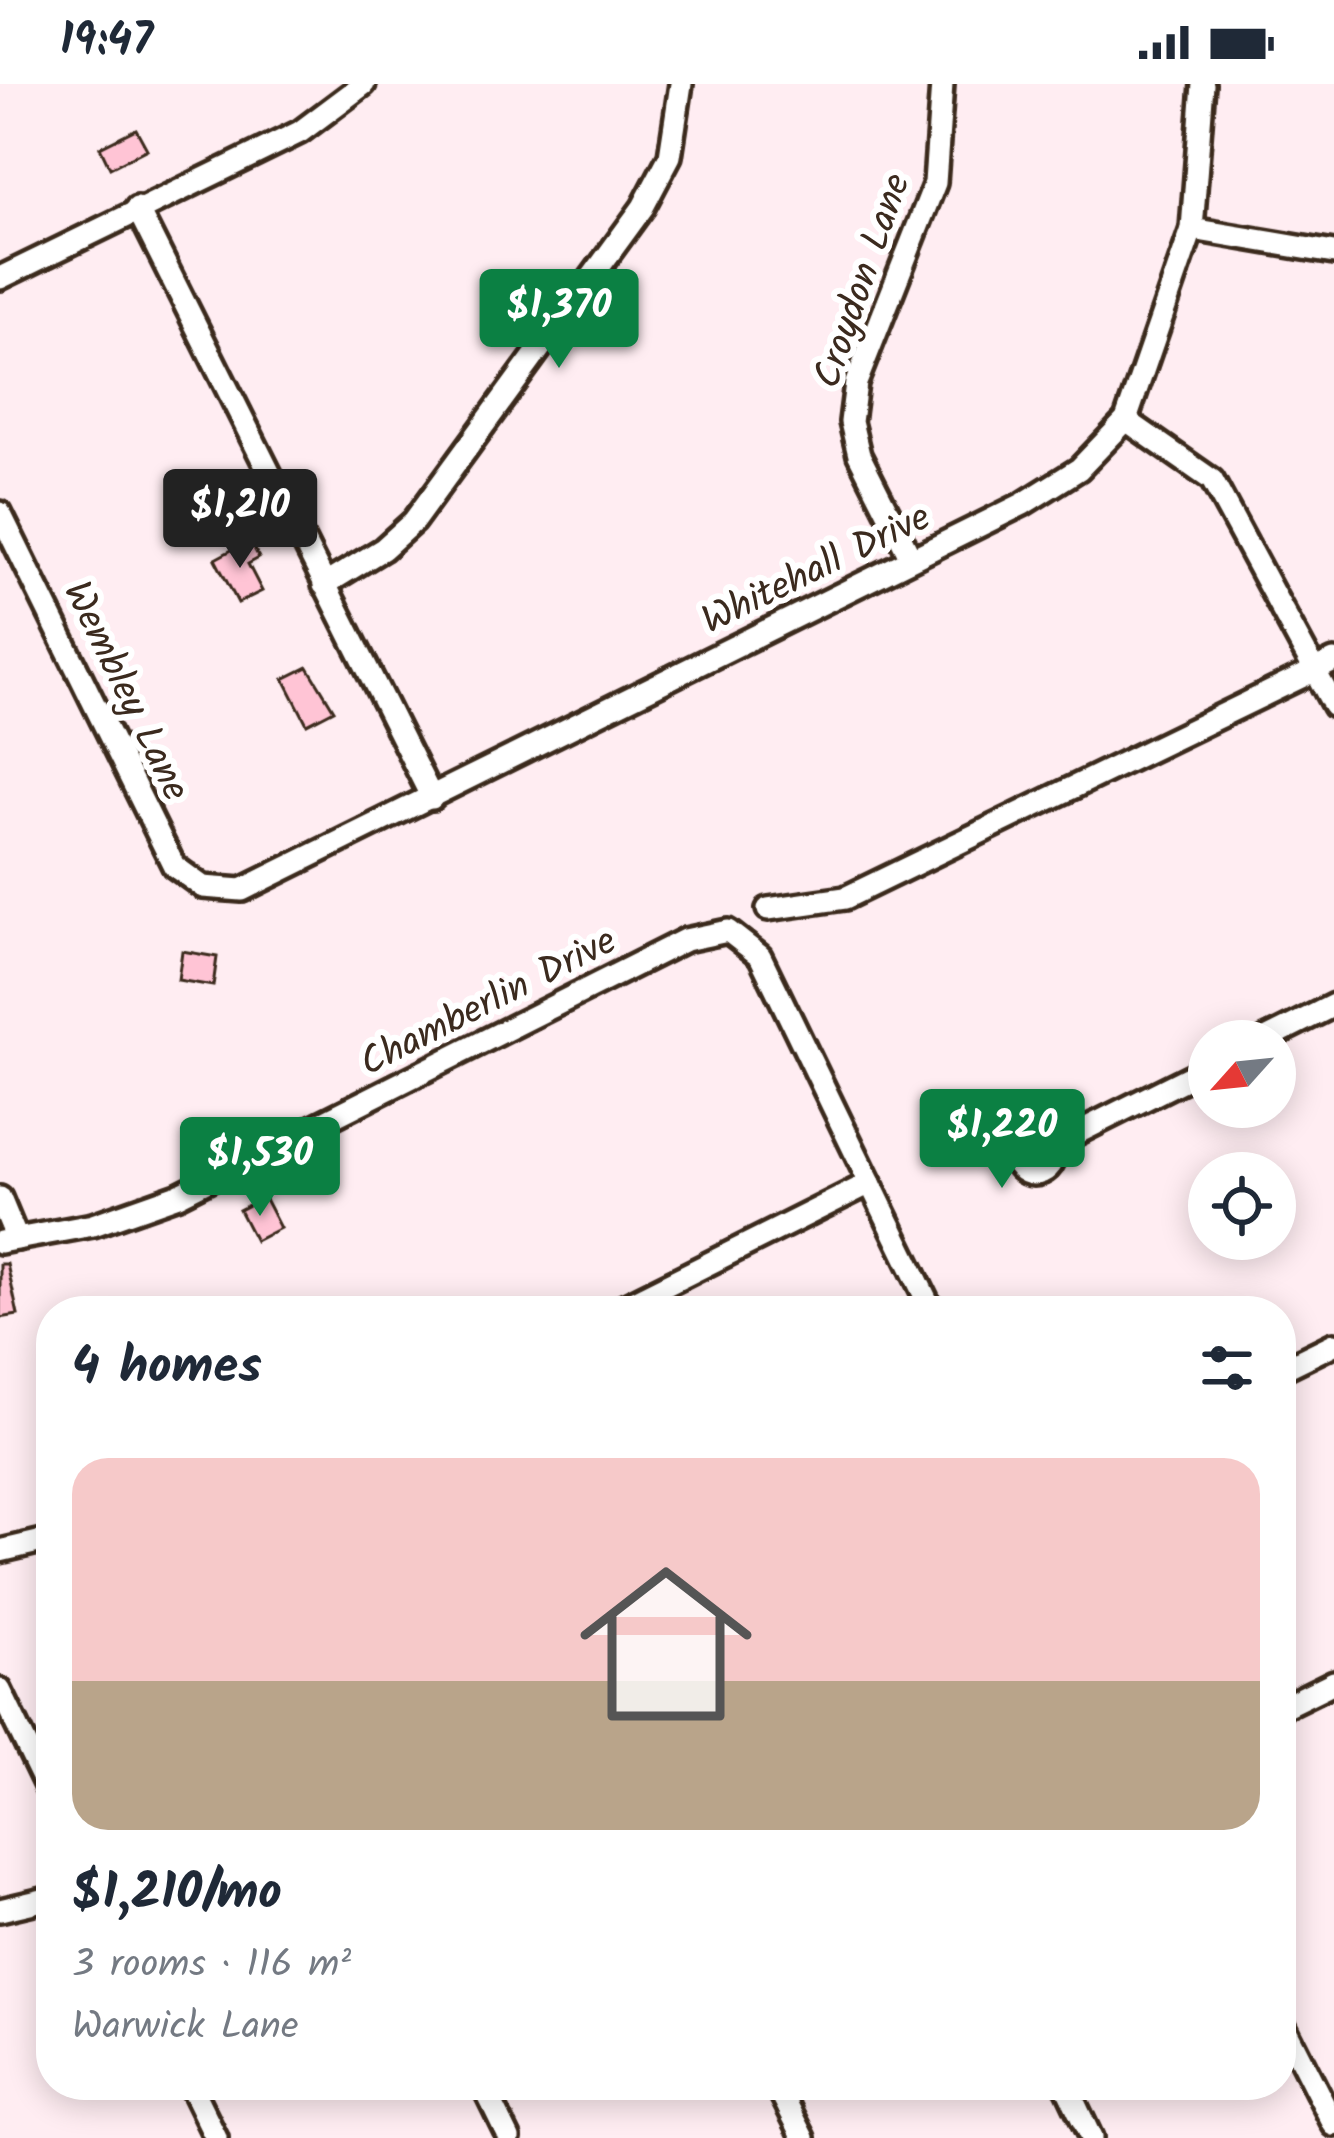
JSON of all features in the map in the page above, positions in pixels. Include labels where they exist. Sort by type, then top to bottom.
[{"type":"street","points":[[0,278],[299,132],[364,84]]},
{"type":"street","points":[[324,585],[383,549],[414,521],[643,207],[670,156],[681,84]]},
{"type":"street","name":"Croydon Lane","points":[[911,559],[859,455],[850,422],[856,383],[935,183],[942,84]]},
{"type":"street","name":"Whitehall Drive","points":[[203,887],[242,890],[911,559],[1079,470],[1126,420],[1192,229],[1203,84]]},
{"type":"street","points":[[136,208],[432,798]]},
{"type":"street","points":[[1192,229],[1334,253]]},
{"type":"street","points":[[1126,420],[1212,480],[1324,666],[1334,706]]},
{"type":"street","name":"Wembley Lane","points":[[0,513],[174,866],[203,887]]},
{"type":"street","points":[[768,910],[844,898],[1324,666]]},
{"type":"street","name":"Chamberlin Drive","points":[[9,1241],[93,1225],[178,1195],[685,940],[715,931],[739,935],[760,956],[870,1183]]},
{"type":"street","points":[[1296,1024],[1334,1005]]},
{"type":"street","points":[[1053,1145],[1188,1078]]},
{"type":"street","points":[[644,1296],[870,1183],[925,1296]]},
{"type":"street","points":[[0,1198],[9,1241]]},
{"type":"street","points":[[1296,1363],[1334,1345]]},
{"type":"street","points":[[0,1551],[36,1543]]},
{"type":"street","points":[[1296,1701],[1334,1682]]},
{"type":"street","points":[[0,1690],[36,1765]]},
{"type":"street","points":[[0,1910],[36,1902]]},
{"type":"street","points":[[1296,2050],[1334,2125]]},
{"type":"street","points":[[197,2100],[216,2138]]},
{"type":"street","points":[[490,2100],[509,2138]]},
{"type":"street","points":[[785,2100],[804,2138]]},
{"type":"street","points":[[1073,2100],[1091,2138]]},
{"type":"building","points":[[136,129],[147,149],[110,168],[100,147]]},
{"type":"building","points":[[250,540],[259,558],[248,564],[262,591],[238,603],[215,559]]},
{"type":"building","points":[[308,667],[334,710],[307,724],[284,679]]},
{"type":"building","points":[[182,951],[217,957],[213,986],[178,980]]},
{"type":"building","points":[[264,1197],[280,1228],[255,1241],[239,1210]]},
{"type":"building","points":[[0,1264],[7,1264],[18,1315],[0,1318]]}]
